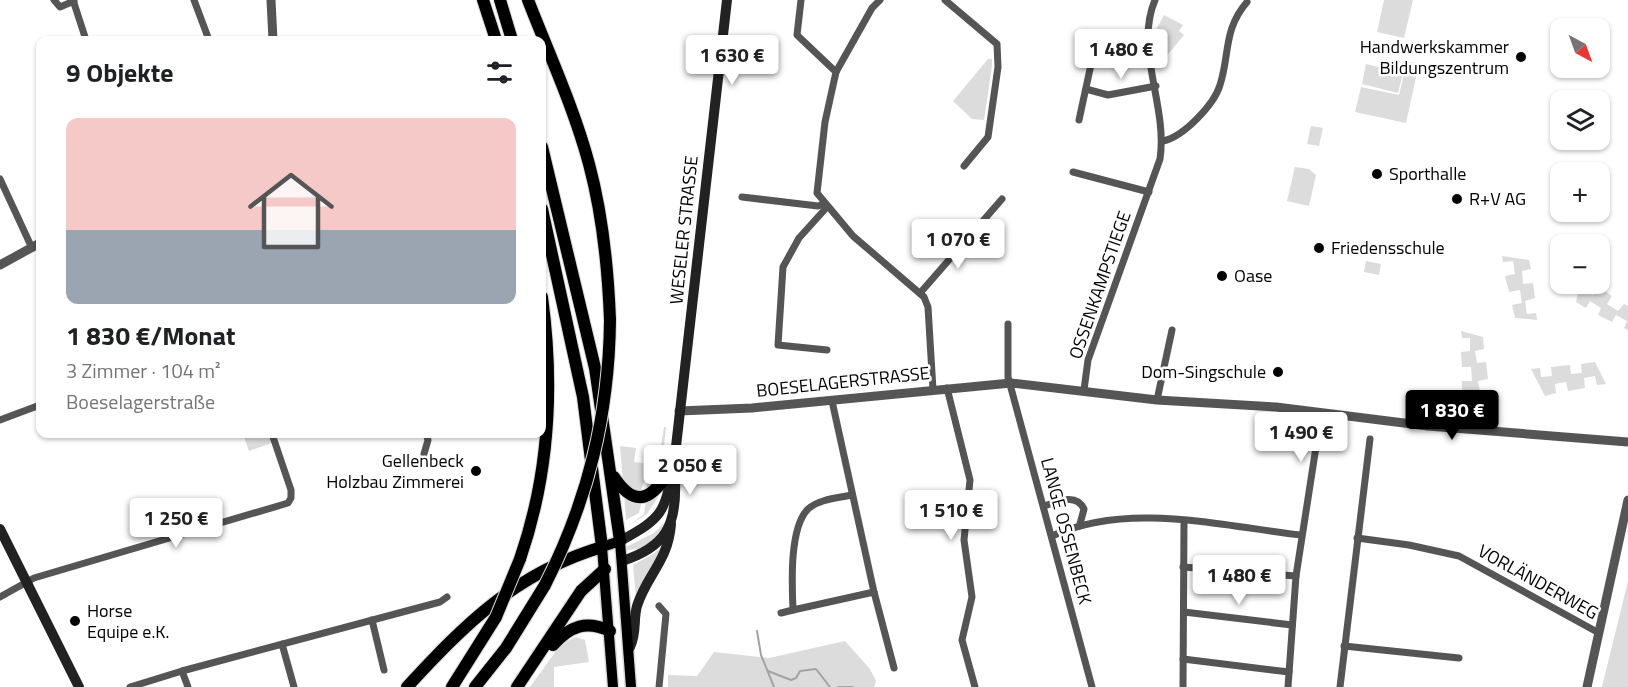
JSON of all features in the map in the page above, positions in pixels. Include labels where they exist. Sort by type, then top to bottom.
[{"type":"highway","points":[[500,0],[511,36]]},
{"type":"highway","points":[[528,0],[542,36]]},
{"type":"highway","points":[[484,4],[488,36]]},
{"type":"highway","points":[[484,4],[495,36]]},
{"type":"highway","points":[[475,687],[506,648],[545,585],[574,522],[595,457],[607,389],[610,320],[605,248],[589,164],[569,103],[546,45]]},
{"type":"highway","points":[[546,164],[595,368],[620,541]]},
{"type":"highway","points":[[407,687],[464,626],[499,597],[550,566],[602,547],[584,397],[546,227]]},
{"type":"highway","points":[[546,348],[548,373],[546,411]]},
{"type":"highway","points":[[452,687],[496,617],[520,559],[540,485],[545,438]]},
{"type":"highway","points":[[612,474],[622,489],[631,495],[643,496],[658,489],[674,464]]},
{"type":"highway","points":[[517,687],[581,591],[604,569]]},
{"type":"highway","points":[[531,668],[564,633],[578,625],[588,624],[610,631]]},
{"type":"main road","name":"WESELER STRASSE","points":[[620,541],[648,526],[658,517],[666,502],[674,464],[727,0]]},
{"type":"main road","name":"WESELER STRASSE","points":[[622,561],[653,548],[671,524],[676,503],[674,464]]},
{"type":"main road","points":[[630,647],[635,635],[637,606],[666,554],[671,524]]},
{"type":"main road","points":[[0,529],[79,687]]},
{"type":"main road","points":[[613,687],[602,547],[620,541],[630,647],[631,687]]},
{"type":"main road","points":[[604,569],[622,561]]},
{"type":"street","points":[[54,0],[60,7],[74,1],[85,36]]},
{"type":"street","points":[[194,0],[208,36]]},
{"type":"street","points":[[271,0],[273,36]]},
{"type":"street","points":[[801,0],[797,35],[836,72]]},
{"type":"street","points":[[880,0],[872,8],[836,72],[825,122],[817,194],[853,236],[921,292],[928,307],[933,390]]},
{"type":"street","points":[[945,0],[997,44],[998,67],[988,137],[964,166]]},
{"type":"street","name":"OSSENKAMPSTIEGE","points":[[1084,390],[1088,360],[1149,192],[1162,141],[1147,27],[1155,0]]},
{"type":"street","points":[[1162,141],[1174,139],[1200,115],[1220,86],[1228,35],[1247,3]]},
{"type":"street","points":[[1079,120],[1095,46]]},
{"type":"street","points":[[1086,89],[1107,95],[1156,86]]},
{"type":"street","name":"OSSENKAMPSTIEGE","points":[[1073,172],[1149,192]]},
{"type":"street","points":[[0,264],[36,246],[1,182]]},
{"type":"street","points":[[742,197],[826,205]]},
{"type":"street","points":[[921,292],[1002,199]]},
{"type":"street","points":[[826,205],[799,238],[783,267],[778,345],[827,350]]},
{"type":"street","points":[[1008,324],[1011,383]]},
{"type":"street","points":[[1157,400],[1172,330]]},
{"type":"street","name":"BOESELAGERSTRASSE","points":[[680,411],[832,401],[1011,383],[1157,400],[1276,407],[1428,426],[1628,442]]},
{"type":"street","name":"LANGE OSSENBECK","points":[[1011,383],[1092,687]]},
{"type":"street","points":[[947,388],[970,480],[964,540],[972,597],[962,640],[975,687]]},
{"type":"street","points":[[832,401],[874,592],[894,668]]},
{"type":"street","points":[[0,420],[36,406]]},
{"type":"street","points":[[1288,687],[1296,576],[1318,434]]},
{"type":"street","points":[[0,597],[26,582],[288,503],[291,490],[273,438]]},
{"type":"street","points":[[424,454],[427,438]]},
{"type":"street","points":[[1340,687],[1370,440]]},
{"type":"street","points":[[793,610],[792,579],[800,522],[807,510],[818,502],[852,495]]},
{"type":"street","points":[[1044,506],[1067,499],[1078,501],[1084,509],[1080,524]]},
{"type":"street","points":[[1587,687],[1628,500]]},
{"type":"street","points":[[1052,536],[1080,524],[1149,518],[1301,534]]},
{"type":"street","points":[[1183,687],[1184,521]]},
{"type":"street","name":"VORLÄNDERWEG","points":[[1357,538],[1409,545],[1459,556],[1599,633]]},
{"type":"street","points":[[1183,567],[1296,576]]},
{"type":"street","points":[[781,613],[874,592]]},
{"type":"street","points":[[130,687],[182,670],[440,602],[447,597]]},
{"type":"street","points":[[659,606],[666,614],[659,687]]},
{"type":"street","points":[[1184,612],[1292,625]]},
{"type":"street","points":[[372,620],[384,670]]},
{"type":"street","points":[[282,644],[294,687]]},
{"type":"street","points":[[1344,646],[1459,658]]},
{"type":"street","points":[[1184,659],[1289,672]]},
{"type":"street","points":[[182,670],[188,687]]},
{"type":"shaded area","points":[[1384,0],[1413,0],[1404,38],[1377,32]]},
{"type":"shaded area","points":[[1164,15],[1183,25],[1179,31],[1184,35],[1164,59],[1158,54],[1157,28]]},
{"type":"shaded area","points":[[988,59],[992,59],[992,66],[984,120],[972,119],[953,101]]},
{"type":"shaded area","points":[[1407,61],[1419,64],[1406,123],[1355,112],[1361,87],[1399,95]]},
{"type":"shaded area","points":[[1366,64],[1403,73],[1398,93],[1362,84]]},
{"type":"shaded area","points":[[1311,126],[1323,128],[1319,146],[1307,144]]},
{"type":"shaded area","points":[[1295,167],[1309,169],[1316,175],[1309,206],[1287,201]]},
{"type":"shaded area","points":[[1502,256],[1529,260],[1531,269],[1522,271],[1523,284],[1533,283],[1535,298],[1525,301],[1527,314],[1536,313],[1537,320],[1515,318],[1512,305],[1522,303],[1520,290],[1509,292],[1505,276],[1515,274],[1513,261],[1503,262]]},
{"type":"shaded area","points":[[1366,261],[1381,264],[1379,275],[1364,272]]},
{"type":"shaded area","points":[[1578,294],[1609,294],[1612,296],[1607,304],[1618,311],[1624,304],[1628,306],[1628,330],[1624,328],[1627,321],[1616,315],[1612,322],[1598,315],[1601,308],[1590,301],[1586,308],[1576,302]]},
{"type":"shaded area","points":[[1461,331],[1483,337],[1484,349],[1475,351],[1477,363],[1486,362],[1488,379],[1478,381],[1480,392],[1488,391],[1489,400],[1462,393],[1462,381],[1472,381],[1471,367],[1462,367],[1461,352],[1470,351],[1470,338],[1462,338]]},
{"type":"shaded area","points":[[1595,362],[1606,384],[1597,385],[1595,376],[1584,378],[1585,388],[1568,391],[1566,382],[1555,384],[1556,393],[1545,396],[1531,369],[1540,368],[1541,377],[1552,376],[1551,367],[1570,365],[1571,374],[1582,373],[1581,364]]},
{"type":"shaded area","points":[[664,427],[666,427],[661,473],[659,480],[646,491],[648,481],[657,471]]},
{"type":"shaded area","points":[[244,438],[270,438],[272,443],[249,451]]},
{"type":"shaded area","points":[[620,446],[636,448],[634,462],[653,464],[641,491],[635,491],[623,482]]},
{"type":"shaded area","points":[[624,495],[642,500],[639,513],[626,520]]},
{"type":"shaded area","points":[[658,497],[647,514],[628,526],[644,514],[646,500]]},
{"type":"shaded area","points":[[665,522],[661,532],[652,541],[640,548],[627,550],[626,547],[654,533]]},
{"type":"shaded area","points":[[665,544],[636,598],[633,565]]},
{"type":"shaded area","points":[[1628,581],[1628,687],[1602,687]]},
{"type":"shaded area","points":[[576,637],[585,640],[589,662],[554,667],[554,687],[530,687],[561,644]]},
{"type":"shaded area","points":[[845,641],[870,669],[876,681],[874,687],[668,687],[668,675],[697,676],[714,652],[769,658]]},
{"type":"waterway","points":[[757,631],[761,655],[774,687]]},
{"type":"waterway","points":[[768,671],[791,680],[796,678],[800,671],[816,669],[830,687]]},
{"type":"waterway","points":[[838,687],[853,687]]},
{"type":"place","name":"Handwerkskammer Bildungszentrum","points":[[1521,57]]},
{"type":"place","name":"Sporthalle","points":[[1377,174]]},
{"type":"place","name":"R+V AG","points":[[1457,199]]},
{"type":"place","name":"Friedensschule","points":[[1319,248]]},
{"type":"place","name":"Oase","points":[[1222,276]]},
{"type":"place","name":"Dom-Singschule","points":[[1278,372]]},
{"type":"place","name":"Gellenbeck Holzbau Zimmerei","points":[[476,471]]},
{"type":"place","name":"Horse Equipe e.K.","points":[[75,621]]}]
